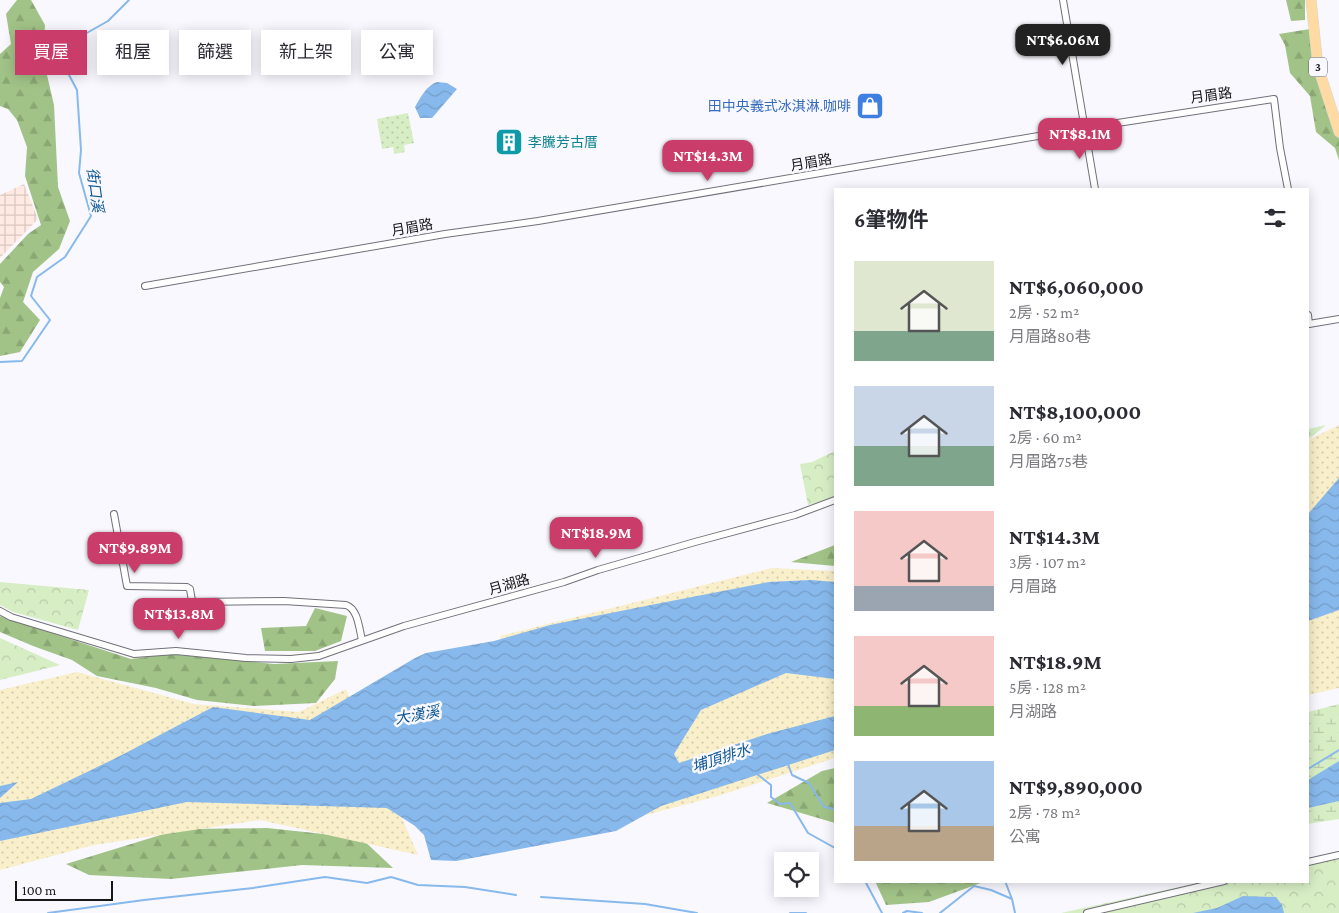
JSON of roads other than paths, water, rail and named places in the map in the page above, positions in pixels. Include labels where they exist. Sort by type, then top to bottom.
[{"type":"main road","name":"3","points":[[1311,0],[1318,67],[1339,132]]},
{"type":"main road","name":"3","points":[[1316,0],[1324,70],[1339,115]]},
{"type":"street","points":[[1063,0],[1095,188]]},
{"type":"street","name":"月眉路","points":[[145,286],[445,234],[644,204],[1085,128],[1274,99],[1280,148],[1288,188]]},
{"type":"street","points":[[1309,324],[1339,319]]},
{"type":"street","name":"月湖路","points":[[0,611],[12,617],[134,654],[176,651],[246,658],[291,659],[319,656],[362,640],[564,582],[660,552],[795,515],[834,500]]},
{"type":"street","points":[[114,514],[127,586],[187,587],[190,589],[192,601],[196,602],[284,601],[346,605],[354,611],[362,640]]},
{"type":"street","points":[[1309,862],[1339,855]]},
{"type":"street","points":[[1087,913],[1215,883]]},
{"type":"water","points":[[437,82],[447,83],[457,89],[432,118],[420,118],[415,107],[427,89]]},
{"type":"water","points":[[1339,478],[1339,610],[1309,621],[1309,513]]},
{"type":"water","name":"大漢溪","points":[[811,580],[834,582],[834,679],[786,673],[701,710],[674,754],[679,763],[767,734],[834,716],[834,750],[661,806],[616,831],[456,861],[431,860],[424,835],[415,826],[387,808],[187,802],[0,841],[0,803],[31,799],[118,757],[213,707],[310,720],[426,653],[494,641],[550,625],[769,582]]},
{"type":"water","points":[[1339,761],[1339,801],[1309,808],[1309,779]]},
{"type":"water","points":[[18,782],[0,798],[0,786]]},
{"type":"water","points":[[1243,896],[1276,897],[1282,905],[1284,913],[1193,913],[1217,908]]},
{"type":"waterway","name":"街口溪","points":[[0,362],[22,361],[50,320],[31,296],[37,277],[65,257],[91,216],[79,173],[81,150],[77,90],[61,60],[69,43],[108,21],[129,0]]},
{"type":"waterway","points":[[1309,768],[1339,750]]},
{"type":"waterway","name":"埔頂排水","points":[[788,764],[792,775],[809,783],[824,807],[834,809]]},
{"type":"waterway","points":[[757,774],[771,785],[771,797],[780,804],[790,803],[808,833],[834,847]]},
{"type":"waterway","points":[[48,913],[253,888],[325,877],[367,883],[391,877],[418,885],[465,887],[516,895]]},
{"type":"waterway","points":[[866,883],[882,913]]},
{"type":"waterway","name":"埔頂排水","points":[[1006,883],[1015,913]]},
{"type":"waterway","points":[[940,913],[974,886],[991,890],[1012,899]]},
{"type":"waterway","points":[[541,897],[645,904],[697,913]]},
{"type":"waterway","points":[[903,913],[907,911],[922,913]]},
{"type":"waterway","points":[[790,913],[806,913]]},
{"type":"place","name":"田中央義式冰淇淋.咖啡","points":[[870,106]]},
{"type":"place","name":"李騰芳古厝","points":[[509,142]]}]
